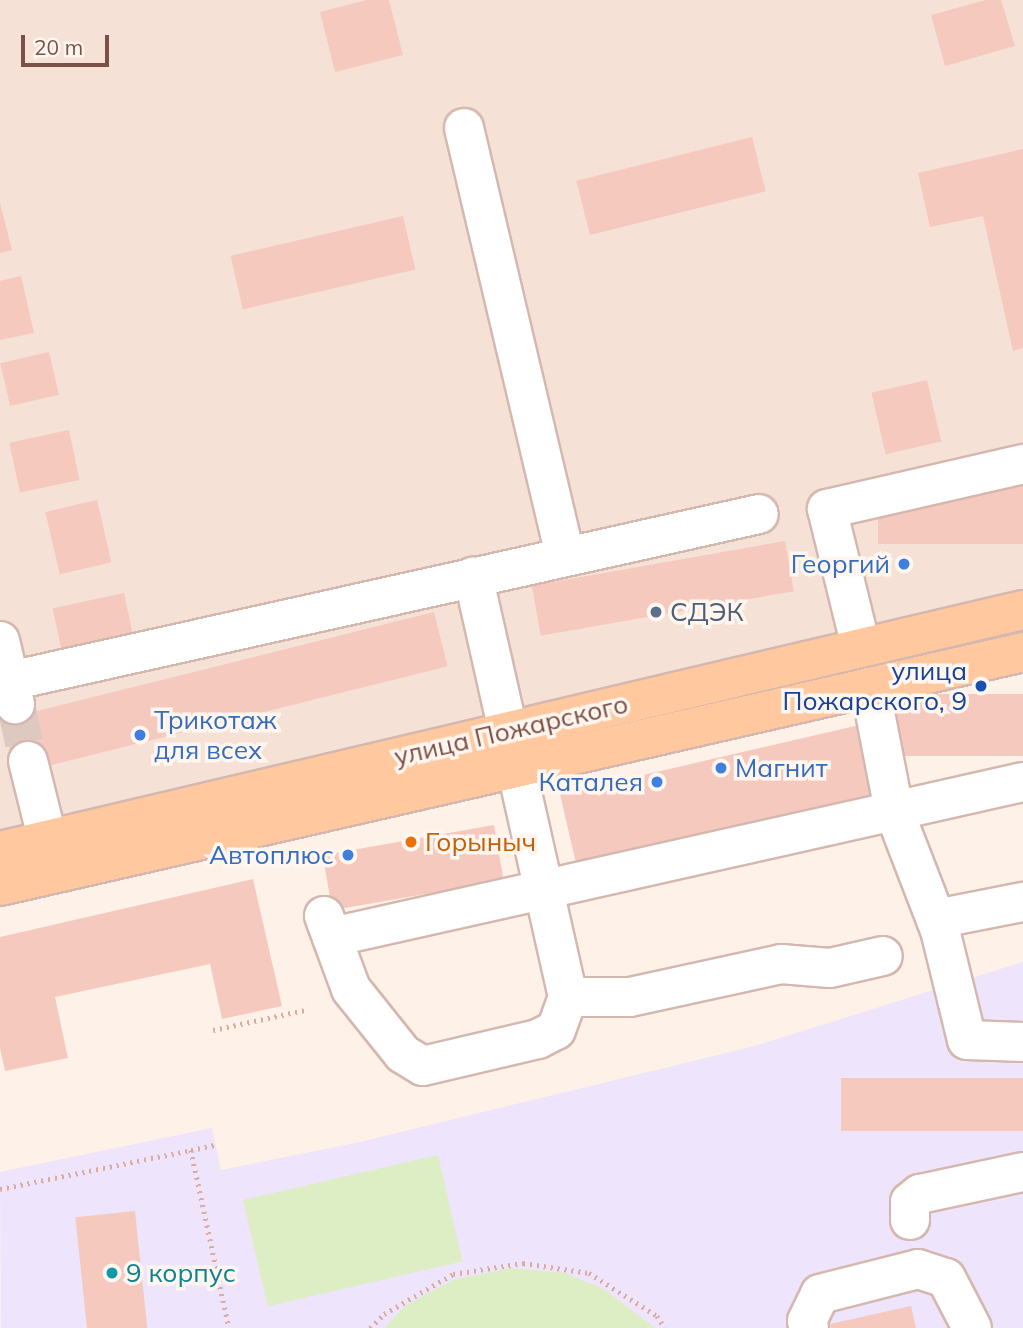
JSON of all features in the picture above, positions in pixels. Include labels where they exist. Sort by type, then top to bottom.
[{"type":"main road","name":"улица Пожарского","points":[[0,851],[1023,610]]},
{"type":"main road","name":"улица Пожарского","points":[[0,886],[1023,652]]},
{"type":"street","points":[[464,128],[565,556]]},
{"type":"street","points":[[861,647],[827,509],[1023,464]]},
{"type":"street","points":[[0,641],[13,693],[473,577],[759,514]]},
{"type":"street","points":[[473,577],[545,890],[568,997],[556,1030],[538,1039],[423,1066],[403,1054],[351,989],[328,926],[545,890],[1023,782]]},
{"type":"street","points":[[870,687],[894,811],[936,919],[967,1040],[1023,1042]]},
{"type":"street","points":[[28,761],[48,841]]},
{"type":"street","points":[[936,919],[1023,902]]},
{"type":"street","points":[[568,997],[630,997],[781,964],[830,968],[883,956]]},
{"type":"street","points":[[910,1220],[910,1202],[920,1194],[1023,1172]]},
{"type":"street","points":[[809,1328],[807,1321],[820,1294],[918,1269],[946,1278],[972,1328]]},
{"type":"path","points":[[213,1030],[309,1009]]},
{"type":"path","points":[[0,1189],[215,1145]]},
{"type":"path","points":[[191,1150],[229,1328]]},
{"type":"path","points":[[370,1328],[384,1314],[453,1274],[523,1263],[589,1273],[657,1316],[665,1328]]},
{"type":"shaded area","points":[[0,0],[1023,0],[1023,610],[0,851]]},
{"type":"shaded area","points":[[1023,962],[1023,1328],[1,1328],[0,1172],[212,1128],[221,1170],[360,1142],[755,1046]]},
{"type":"green space","points":[[438,1155],[463,1261],[268,1306],[243,1200]]},
{"type":"green space","points":[[511,1268],[564,1273],[604,1289],[655,1328],[384,1328],[405,1306],[453,1280]]},
{"type":"building","points":[[367,0],[389,0],[403,55],[335,72],[320,12]]},
{"type":"building","points":[[986,0],[1001,0],[1015,46],[945,66],[931,15]]},
{"type":"building","points":[[752,137],[766,191],[590,235],[576,181]]},
{"type":"building","points":[[1023,149],[1023,348],[1013,351],[983,216],[930,227],[918,173]]},
{"type":"building","points":[[0,203],[12,250],[0,253]]},
{"type":"building","points":[[403,216],[415,270],[243,309],[231,256]]},
{"type":"building","points":[[21,276],[34,333],[0,340],[0,281]]},
{"type":"building","points":[[49,352],[59,395],[10,406],[0,363]]},
{"type":"building","points":[[927,380],[941,441],[886,454],[871,393]]},
{"type":"building","points":[[69,430],[80,480],[20,493],[9,443]]},
{"type":"building","points":[[878,486],[1023,486],[1023,544],[878,544]]},
{"type":"building","points":[[97,500],[111,562],[60,574],[45,512]]},
{"type":"building","points":[[785,541],[794,591],[541,636],[532,586]]},
{"type":"building","points":[[124,593],[133,635],[62,650],[53,608]]},
{"type":"building","points":[[434,612],[448,666],[16,774],[2,720]]},
{"type":"building","points":[[880,694],[1023,694],[1023,756],[880,756]]},
{"type":"building","points":[[864,724],[880,795],[576,865],[560,794]]},
{"type":"building","points":[[494,825],[504,880],[332,910],[323,855]]},
{"type":"building","points":[[253,879],[282,1006],[222,1019],[210,964],[55,997],[68,1058],[5,1071],[0,1048],[0,937]]},
{"type":"building","points":[[841,1078],[1023,1078],[1023,1131],[841,1131]]},
{"type":"building","name":"9 корпус","points":[[135,1211],[147,1328],[87,1328],[75,1217]]},
{"type":"building","points":[[911,1306],[916,1328],[831,1328],[830,1324]]},
{"type":"tunnel","points":[[16,706],[28,761]]},
{"type":"place","name":"Георгий","points":[[904,564]]},
{"type":"place","name":"СДЭК","points":[[656,612]]},
{"type":"place","name":"улица Пожарского, 9","points":[[981,686]]},
{"type":"place","name":"Трикотаж для всех","points":[[140,735]]},
{"type":"place","name":"Магнит","points":[[721,768]]},
{"type":"place","name":"Каталея","points":[[657,782]]},
{"type":"place","name":"Горыныч","points":[[411,842]]},
{"type":"place","name":"Автоплюс","points":[[348,855]]},
{"type":"place","name":"9 корпус","points":[[112,1273]]}]
